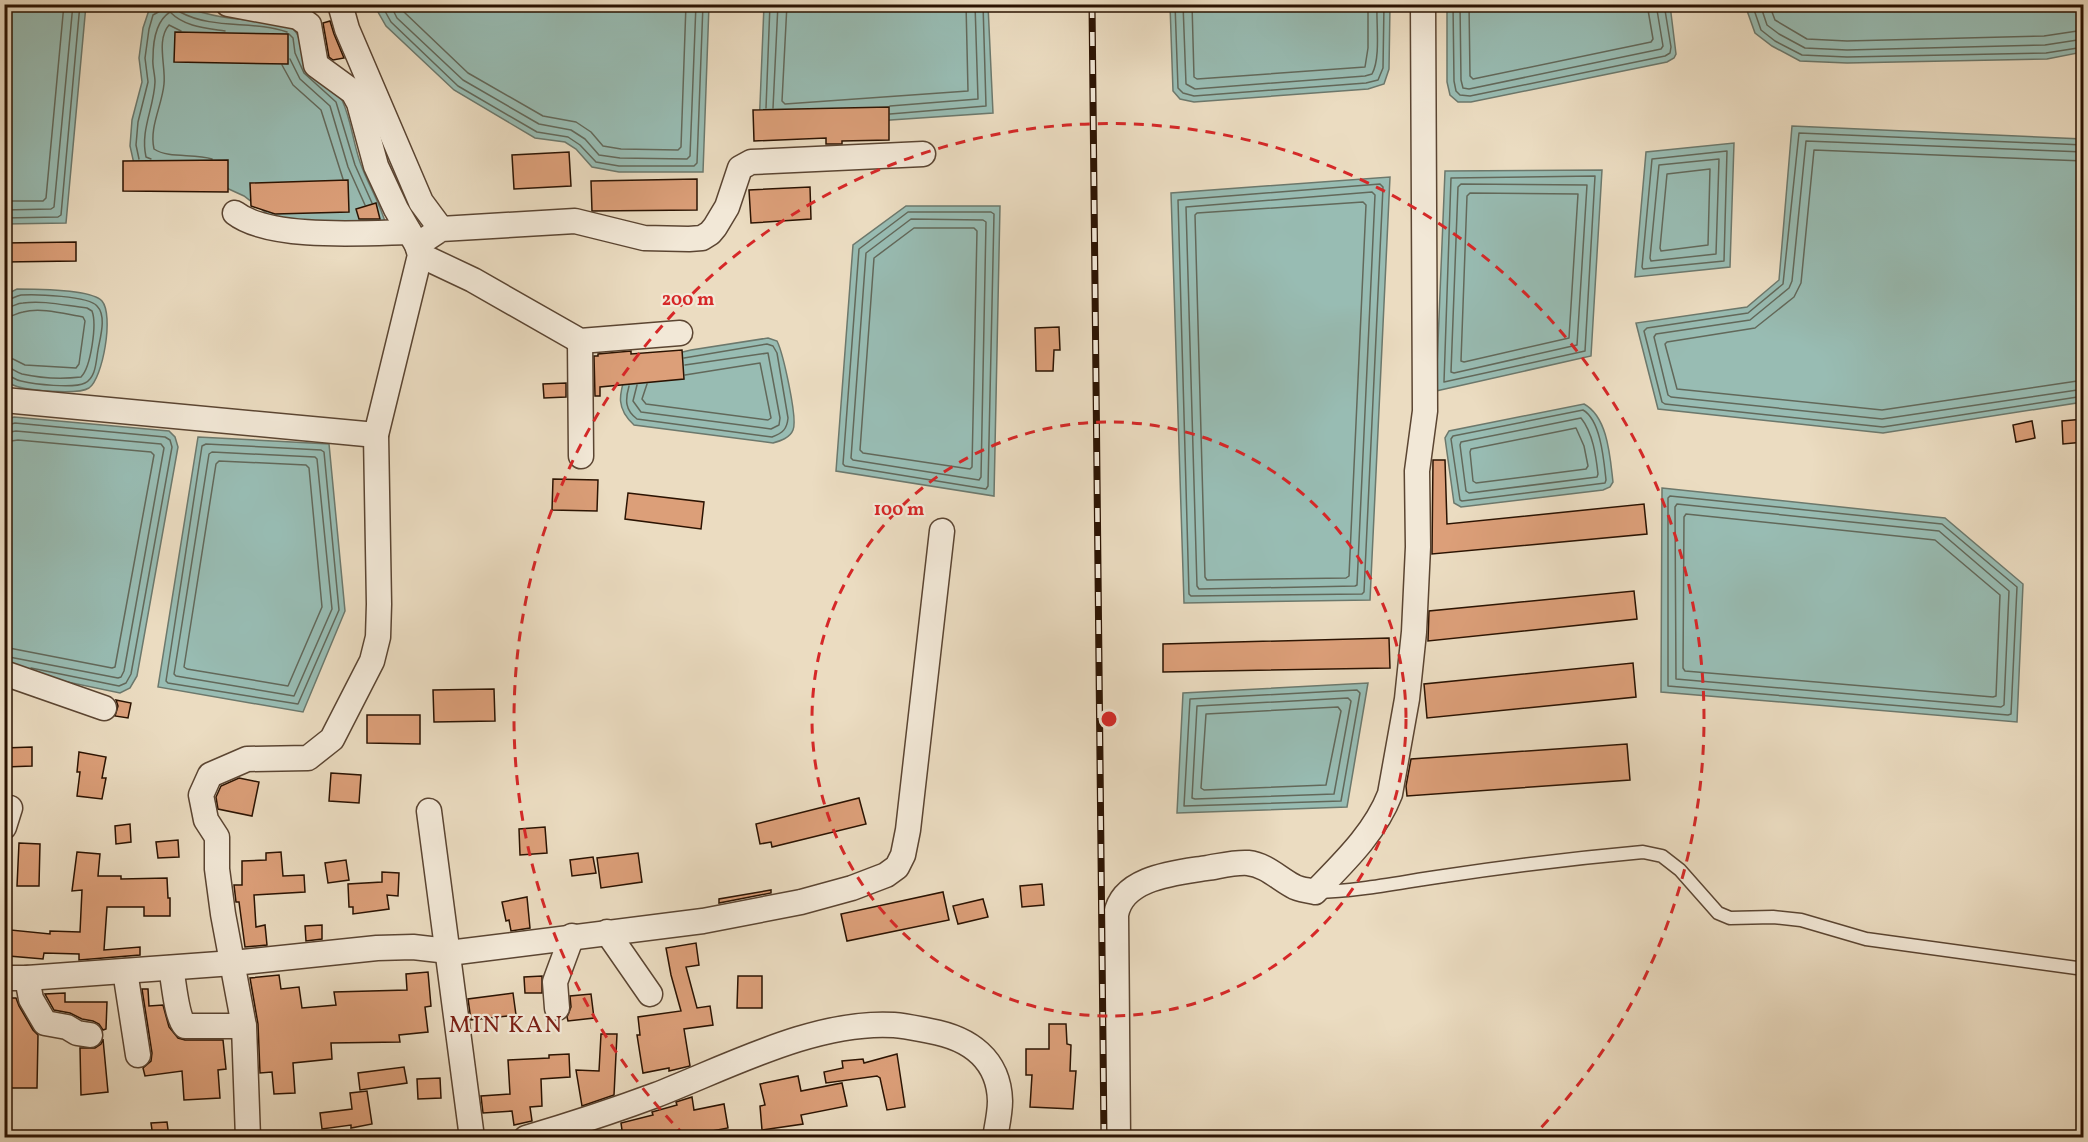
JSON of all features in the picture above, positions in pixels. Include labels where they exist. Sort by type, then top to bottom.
[{"type":"street","points":[[228,4],[298,17],[309,25],[316,65],[353,92],[359,103],[376,166],[396,209],[416,244],[376,435],[379,615],[378,637],[372,661],[332,739],[318,752],[309,758],[299,760],[247,759],[210,775],[201,795],[206,820],[217,837],[217,869],[223,914],[244,1026],[248,1137]]},
{"type":"street","points":[[340,4],[347,29],[421,202],[441,229]]},
{"type":"street","points":[[1118,1137],[1116,915],[1123,897],[1142,883],[1171,874],[1248,863],[1276,874],[1294,887],[1315,892],[1349,857],[1384,809],[1390,794],[1407,699],[1414,632],[1418,548],[1417,471],[1425,411],[1423,4]]},
{"type":"street","points":[[416,244],[441,229],[574,222],[644,238],[696,238],[710,233],[716,227],[727,207],[740,168],[751,162],[923,154]]},
{"type":"street","points":[[235,213],[244,220],[295,231],[416,244],[473,280],[580,341],[680,333]]},
{"type":"street","points":[[580,341],[581,456]]},
{"type":"street","points":[[4,400],[376,435]]},
{"type":"street","points":[[16,978],[233,963],[377,948],[449,951],[703,921],[801,902],[852,888],[886,875],[897,867],[903,855],[908,830],[942,531]]},
{"type":"street","points":[[4,673],[104,708]]},
{"type":"street","points":[[429,811],[472,1137]]},
{"type":"street","points":[[607,932],[650,994]]},
{"type":"street","points":[[556,1008],[555,982],[572,936]]},
{"type":"street","points":[[171,968],[179,1013],[185,1026],[244,1026]]},
{"type":"street","points":[[125,971],[138,1055]]},
{"type":"street","points":[[16,978],[45,1023],[67,1027],[77,1033],[90,1035]]},
{"type":"street","points":[[526,1137],[654,1096],[761,1052],[821,1033],[855,1027],[894,1025],[944,1033],[972,1044],[987,1062],[999,1084],[1000,1103],[995,1137]]},
{"type":"lane","points":[[1315,892],[1351,891],[1506,867],[1644,852],[1662,856],[1680,870],[1718,913],[1730,918],[1773,917],[1801,921],[1866,939],[2084,969]]},
{"type":"water","points":[[4,5],[86,5],[66,223],[5,224]]},
{"type":"water","points":[[176,5],[222,17],[274,22],[288,26],[297,33],[309,69],[342,100],[360,162],[386,225],[274,219],[244,196],[220,185],[134,164],[130,146],[132,120],[142,82],[139,58],[143,28],[149,10],[158,6]]},
{"type":"water","points":[[374,5],[709,5],[703,172],[619,172],[592,167],[576,149],[565,142],[535,138],[454,90],[386,26]]},
{"type":"water","points":[[764,5],[988,5],[993,113],[759,129]]},
{"type":"water","points":[[1170,5],[1390,5],[1389,69],[1384,84],[1368,89],[1194,102],[1180,99],[1173,91]]},
{"type":"water","points":[[1447,5],[1670,5],[1676,54],[1667,62],[1471,102],[1458,102],[1450,95],[1447,82]]},
{"type":"water","points":[[1745,5],[2083,5],[2083,52],[2047,59],[1847,63],[1800,61],[1772,46],[1755,33]]},
{"type":"water","points":[[1792,126],[2083,139],[2083,402],[1883,433],[1658,409],[1636,323],[1747,307],[1779,280]]},
{"type":"water","points":[[1734,143],[1730,267],[1635,277],[1646,152]]},
{"type":"water","points":[[1602,170],[1591,356],[1436,391],[1445,171]]},
{"type":"water","points":[[1390,177],[1370,600],[1184,603],[1171,193]]},
{"type":"water","points":[[906,206],[1000,206],[994,496],[836,471],[853,245]]},
{"type":"water","points":[[17,289],[74,292],[96,297],[102,301],[107,319],[105,346],[99,372],[89,388],[63,392],[38,390],[10,384],[5,378],[5,299],[7,294]]},
{"type":"water","points":[[768,338],[777,341],[780,348],[792,400],[793,430],[784,439],[773,443],[634,425],[623,411],[620,396],[628,365],[691,350]]},
{"type":"water","points":[[1584,404],[1592,410],[1603,428],[1611,461],[1613,482],[1610,487],[1603,490],[1461,507],[1454,503],[1445,438],[1449,431]]},
{"type":"water","points":[[14,417],[169,431],[175,437],[178,447],[137,676],[130,688],[120,693],[5,669],[5,420]]},
{"type":"water","points":[[198,437],[329,444],[345,611],[303,712],[158,687]]},
{"type":"water","points":[[1662,488],[1945,518],[2023,584],[2017,722],[1661,692]]},
{"type":"water","points":[[1368,683],[1347,807],[1177,813],[1183,693]]},
{"type":"building","points":[[330,21],[344,58],[333,60],[329,57],[323,23]]},
{"type":"building","points":[[175,32],[288,34],[288,64],[174,62]]},
{"type":"building","points":[[889,107],[889,140],[842,141],[842,144],[826,144],[826,138],[754,141],[753,110]]},
{"type":"building","points":[[569,152],[571,186],[514,189],[512,155]]},
{"type":"building","points":[[228,160],[228,192],[123,191],[123,161]]},
{"type":"building","points":[[697,179],[697,210],[592,211],[591,181]]},
{"type":"building","points":[[348,180],[349,212],[275,214],[251,206],[250,183]]},
{"type":"building","points":[[810,187],[811,219],[751,223],[749,190]]},
{"type":"building","points":[[376,203],[380,219],[359,219],[356,209]]},
{"type":"building","points":[[76,242],[76,261],[4,262],[4,243]]},
{"type":"building","points":[[1059,327],[1060,350],[1054,350],[1053,371],[1036,371],[1035,328]]},
{"type":"building","points":[[682,350],[684,379],[600,387],[600,396],[595,396],[594,356],[631,351],[631,354]]},
{"type":"building","points":[[566,383],[566,397],[544,398],[543,384]]},
{"type":"building","points":[[2084,419],[2084,442],[2063,444],[2062,421]]},
{"type":"building","points":[[2032,421],[2035,438],[2016,442],[2013,425]]},
{"type":"building","points":[[1433,460],[1445,460],[1447,524],[1644,504],[1647,534],[1432,554]]},
{"type":"building","points":[[553,479],[598,480],[597,511],[552,510]]},
{"type":"building","points":[[628,493],[704,502],[701,529],[625,519]]},
{"type":"building","points":[[1634,591],[1637,619],[1428,641],[1429,611]]},
{"type":"building","points":[[1389,638],[1390,668],[1163,672],[1163,644]]},
{"type":"building","points":[[1633,663],[1636,697],[1427,718],[1424,684]]},
{"type":"building","points":[[494,689],[495,721],[434,722],[433,690]]},
{"type":"building","points":[[116,700],[131,703],[128,718],[115,716],[118,706]]},
{"type":"building","points":[[367,715],[420,715],[420,744],[367,743]]},
{"type":"building","points":[[1627,744],[1630,780],[1407,796],[1406,786],[1411,759]]},
{"type":"building","points":[[32,747],[32,766],[5,767],[4,748]]},
{"type":"building","points":[[79,752],[106,757],[102,778],[106,778],[102,799],[77,796],[80,772],[77,772]]},
{"type":"building","points":[[331,773],[361,775],[359,803],[329,801]]},
{"type":"building","points":[[239,778],[259,782],[252,816],[218,809],[216,797],[221,786]]},
{"type":"building","points":[[859,798],[866,824],[772,847],[771,842],[760,844],[756,824]]},
{"type":"building","points":[[130,824],[131,842],[116,844],[115,826]]},
{"type":"building","points":[[545,827],[547,853],[520,855],[519,829]]},
{"type":"building","points":[[178,840],[179,857],[158,858],[156,842]]},
{"type":"building","points":[[19,843],[40,844],[39,886],[17,886]]},
{"type":"building","points":[[77,852],[100,854],[98,876],[121,876],[121,879],[167,878],[170,916],[144,916],[144,907],[107,907],[104,950],[140,947],[140,955],[79,960],[79,954],[44,953],[43,959],[9,956],[11,930],[50,934],[50,931],[80,932],[82,890],[72,891]]},
{"type":"building","points":[[281,852],[283,876],[304,875],[305,892],[254,895],[256,927],[265,925],[267,945],[245,947],[239,902],[236,902],[234,885],[242,885],[242,861],[266,860],[266,853]]},
{"type":"building","points":[[638,853],[642,882],[601,888],[597,858]]},
{"type":"building","points":[[593,857],[596,873],[572,876],[570,860]]},
{"type":"building","points":[[346,860],[349,880],[328,883],[325,863]]},
{"type":"building","points":[[382,872],[399,873],[398,896],[387,895],[389,909],[353,914],[353,907],[349,907],[348,884],[382,882]]},
{"type":"building","points":[[1042,884],[1044,905],[1022,907],[1020,886]]},
{"type":"building","points":[[771,890],[771,893],[719,903],[719,899]]},
{"type":"building","points":[[943,892],[949,920],[847,941],[841,914]]},
{"type":"building","points":[[527,897],[530,928],[511,931],[509,920],[506,921],[502,902]]},
{"type":"building","points":[[983,899],[988,917],[958,924],[953,906]]},
{"type":"building","points":[[322,925],[322,939],[306,941],[305,926]]},
{"type":"building","points":[[696,943],[699,965],[686,967],[697,1008],[710,1006],[713,1025],[684,1029],[690,1066],[669,1071],[669,1068],[643,1073],[637,1035],[640,1035],[638,1017],[681,1011],[666,948]]},
{"type":"building","points":[[428,972],[431,1006],[425,1007],[428,1032],[399,1035],[400,1042],[331,1043],[332,1059],[293,1063],[295,1093],[274,1094],[272,1072],[260,1073],[258,1024],[250,978],[279,975],[281,989],[299,987],[302,1008],[336,1005],[334,992],[407,990],[406,974]]},
{"type":"building","points":[[542,976],[542,993],[525,993],[524,977]]},
{"type":"building","points":[[738,976],[762,976],[762,1008],[737,1008]]},
{"type":"building","points":[[142,989],[148,989],[149,1006],[163,1005],[169,1027],[178,1038],[223,1040],[226,1069],[218,1070],[220,1098],[184,1100],[182,1071],[145,1076],[143,1068],[151,1061],[152,1053]]},
{"type":"building","points":[[65,993],[65,1002],[107,1002],[106,1029],[103,1030],[93,1021],[54,1010],[45,994]]},
{"type":"building","points":[[513,993],[516,1015],[471,1020],[468,999]]},
{"type":"building","points":[[591,994],[594,1018],[568,1021],[567,1017],[571,1007],[570,996]]},
{"type":"building","points":[[4,998],[16,998],[38,1035],[37,1088],[4,1088]]},
{"type":"building","points":[[1049,1024],[1066,1024],[1067,1044],[1071,1045],[1070,1071],[1076,1071],[1073,1109],[1030,1107],[1032,1075],[1026,1075],[1026,1049],[1049,1049]]},
{"type":"building","points":[[601,1034],[617,1034],[614,1095],[582,1106],[576,1070],[599,1071]]},
{"type":"building","points":[[103,1039],[108,1092],[81,1095],[80,1048],[95,1048],[101,1044]]},
{"type":"building","points":[[569,1054],[570,1077],[541,1079],[542,1106],[530,1107],[532,1121],[514,1125],[512,1111],[483,1113],[481,1096],[510,1094],[508,1060],[549,1058],[549,1055]]},
{"type":"building","points":[[897,1054],[905,1107],[887,1110],[880,1078],[877,1076],[826,1083],[824,1072],[843,1068],[842,1061],[863,1059],[864,1063]]},
{"type":"building","points":[[404,1067],[407,1083],[360,1090],[358,1073]]},
{"type":"building","points":[[798,1076],[801,1091],[842,1083],[847,1106],[801,1115],[803,1124],[762,1130],[760,1106],[765,1105],[760,1084]]},
{"type":"building","points":[[440,1078],[441,1098],[418,1099],[417,1079]]},
{"type":"building","points":[[367,1091],[372,1124],[351,1128],[351,1125],[322,1129],[320,1113],[352,1109],[350,1093]]},
{"type":"building","points":[[692,1097],[694,1110],[724,1104],[728,1128],[680,1137],[623,1137],[621,1123],[653,1115],[652,1112],[677,1105],[676,1102]]},
{"type":"building","points":[[167,1122],[169,1137],[153,1137],[151,1123]]},
{"type":"railway","points":[[1092,4],[1104,1138]]},
{"type":"district","name":"MIN KAN","points":[[506,1026]]}]
